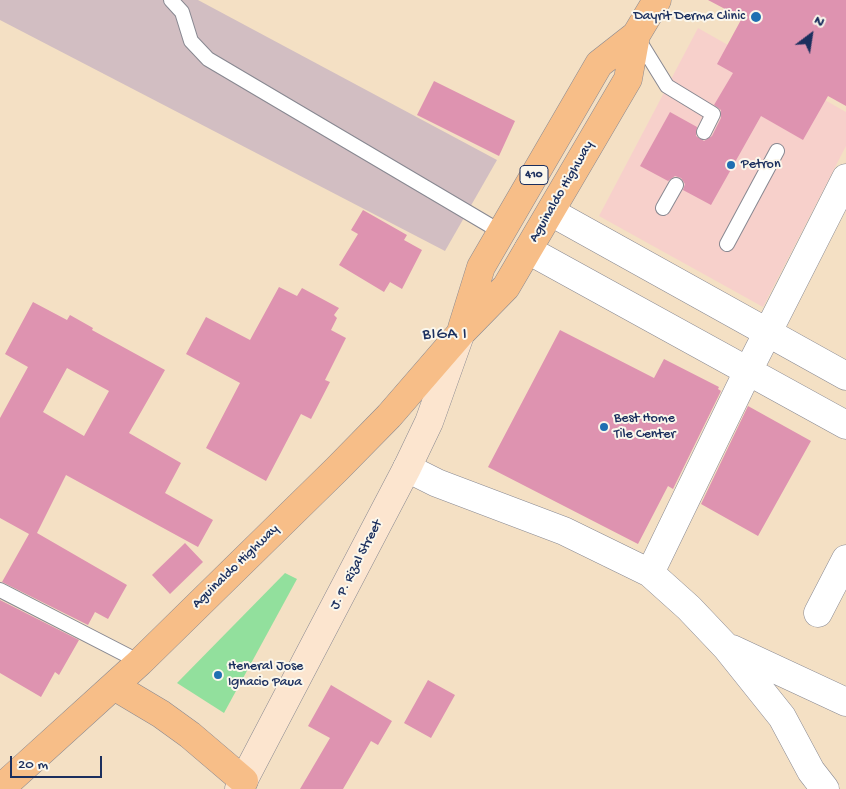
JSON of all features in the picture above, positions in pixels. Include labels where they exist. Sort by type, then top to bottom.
[{"type":"main road","name":"Aguinaldo Highway","points":[[460,334],[482,267],[600,64],[636,35],[657,0]]},
{"type":"main road","name":"Aguinaldo Highway","points":[[0,789],[140,662],[337,469],[389,416],[460,334],[506,287],[628,79],[636,35]]},
{"type":"main road","name":"J. P. Rizal Street","points":[[242,785],[407,468],[428,422],[460,334]]},
{"type":"main road","points":[[114,686],[161,714],[190,735],[242,785]]},
{"type":"street","points":[[650,573],[748,371],[846,178]]},
{"type":"street","points":[[551,212],[846,376]]},
{"type":"street","points":[[528,250],[846,425]]},
{"type":"street","points":[[407,468],[437,483],[564,531],[650,573],[689,608],[726,647],[782,717],[811,783]]},
{"type":"street","points":[[818,612],[846,559]]},
{"type":"street","points":[[726,647],[846,702]]},
{"type":"lane","points":[[172,0],[182,12],[191,41],[208,59],[501,232]]},
{"type":"lane","points":[[636,35],[666,86],[713,114],[704,132]]},
{"type":"lane","points":[[727,244],[777,151]]},
{"type":"lane","points":[[663,208],[676,185]]},
{"type":"lane","points":[[0,590],[140,662]]},
{"type":"shaded area","points":[[0,0],[198,0],[497,160],[445,251],[0,20]]},
{"type":"shaded area","name":"Petron","points":[[698,28],[846,112],[846,146],[763,307],[599,216]]},
{"type":"green space","points":[[285,573],[297,579],[224,713],[177,683]]},
{"type":"building","points":[[708,0],[846,0],[846,106],[828,96],[803,140],[761,116],[711,205],[683,190],[685,184],[681,178],[675,176],[668,181],[640,166],[670,112],[697,127],[696,136],[704,141],[712,136],[721,118],[721,110],[714,105],[733,73],[717,64],[742,18]]},
{"type":"building","points":[[434,81],[515,121],[499,156],[417,115]]},
{"type":"building","points":[[363,210],[407,235],[404,240],[422,250],[402,289],[390,282],[384,292],[339,265],[358,234],[351,230]]},
{"type":"building","points":[[279,287],[297,296],[302,288],[339,308],[334,315],[337,318],[331,330],[346,338],[325,380],[330,382],[311,419],[301,414],[266,481],[206,448],[240,383],[186,354],[206,317],[250,340]]},
{"type":"building","points":[[33,302],[67,320],[70,315],[93,328],[92,330],[165,370],[129,433],[181,463],[165,493],[213,520],[198,547],[66,475],[37,533],[127,585],[108,619],[95,612],[88,625],[2,582],[29,534],[0,518],[0,418],[28,367],[5,354]],"holes":[[[67,368],[109,391],[84,436],[43,412]]]},
{"type":"building","name":"Best Home Tile Center","points":[[560,330],[654,378],[664,359],[719,387],[718,389],[721,391],[673,489],[668,486],[638,544],[488,467]]},
{"type":"building","points":[[748,406],[811,441],[758,536],[701,504]]},
{"type":"building","points":[[185,543],[203,562],[170,594],[152,575]]},
{"type":"building","points":[[0,600],[79,640],[59,675],[55,672],[41,697],[0,673]]},
{"type":"building","points":[[428,680],[455,695],[431,738],[404,723]]},
{"type":"building","points":[[331,685],[392,721],[378,745],[371,741],[343,789],[300,789],[330,738],[308,726]]},
{"type":"place","name":"Dayrit Derma Clinic","points":[[756,17]]},
{"type":"place","name":"Petron","points":[[731,165]]},
{"type":"place","name":"Best Home Tile Center","points":[[604,427]]},
{"type":"place","name":"Heneral Jose Ignacio Paua","points":[[218,675]]},
{"type":"district","name":"BIGA I","points":[[445,336]]}]
